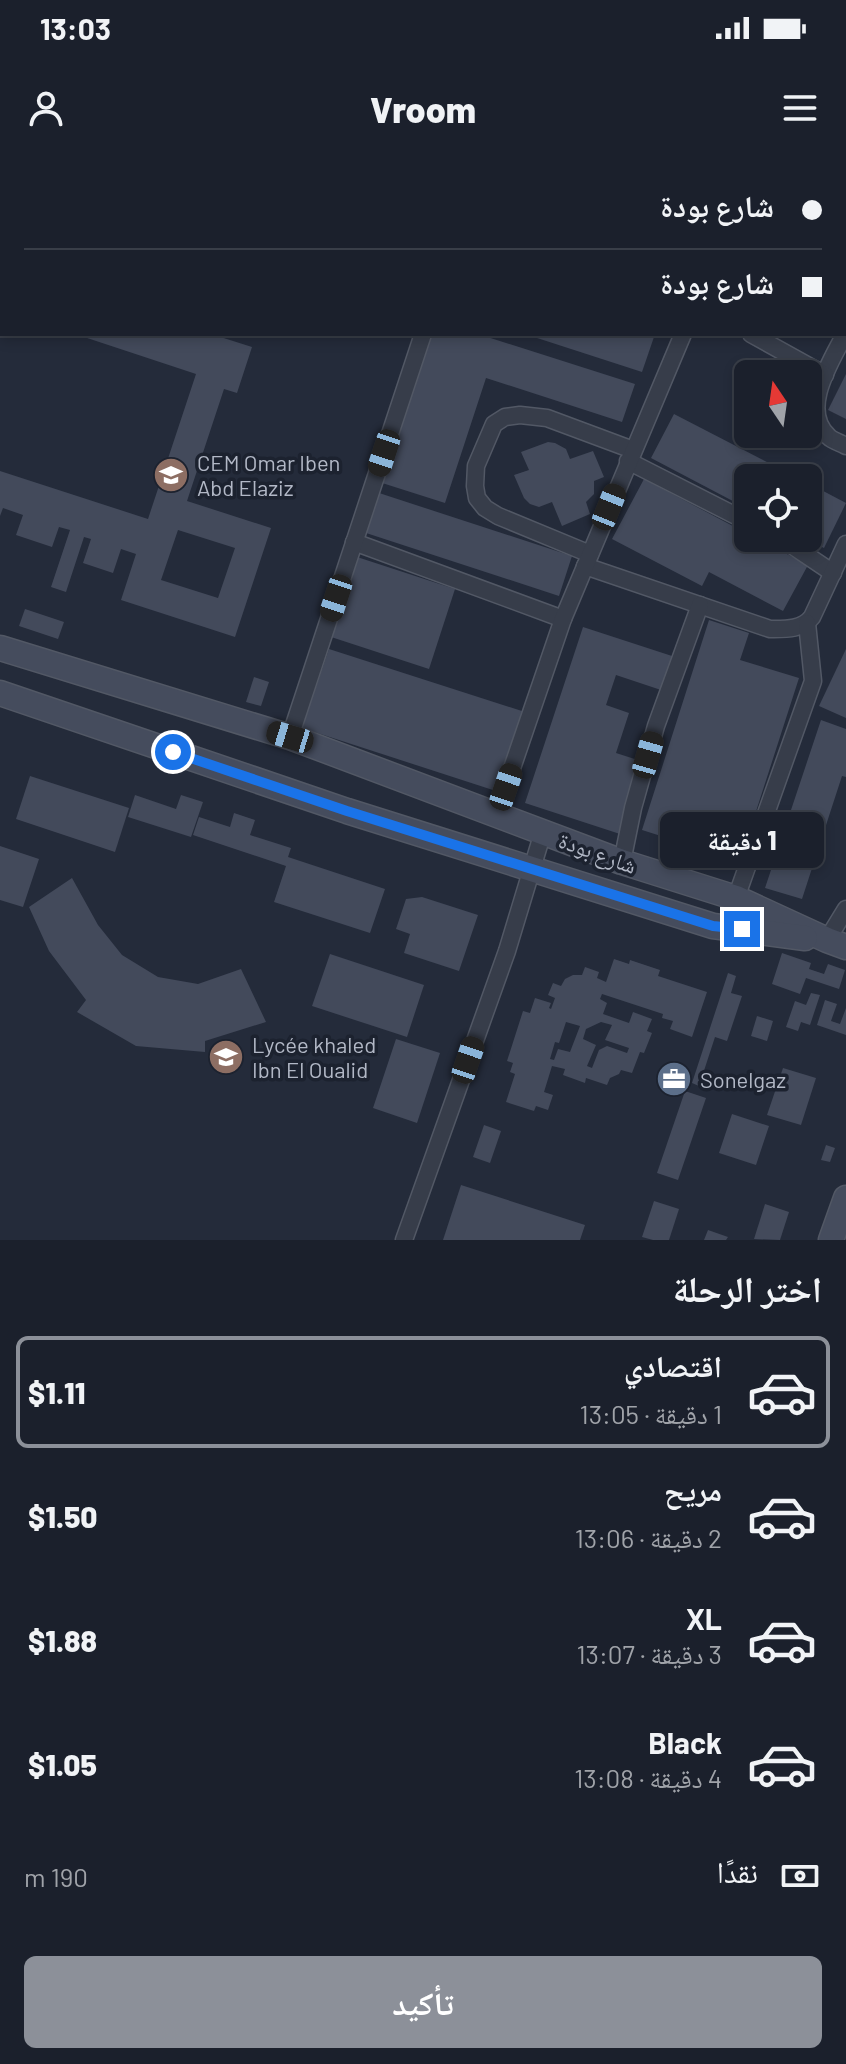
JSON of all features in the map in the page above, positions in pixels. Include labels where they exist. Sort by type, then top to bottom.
[{"type":"street","points":[[290,737],[422,336]]},
{"type":"street","points":[[496,815],[563,619],[682,336]]},
{"type":"street","points":[[755,336],[825,375]]},
{"type":"street","points":[[844,336],[815,401],[821,427],[830,438],[846,446]]},
{"type":"street","points":[[734,514],[630,456],[547,418],[520,415],[505,417],[494,424],[476,466],[477,498],[485,508],[587,560],[770,629],[799,627],[807,623]]},
{"type":"street","points":[[354,542],[563,619]]},
{"type":"street","points":[[736,898],[813,681],[807,623],[846,544]]},
{"type":"street","points":[[802,552],[833,573]]},
{"type":"street","points":[[622,862],[633,808],[656,726],[700,605]]},
{"type":"street","name":"شارع بودة","points":[[0,648],[290,737],[622,862],[736,898],[837,944]]},
{"type":"street","name":"شارع بودة","points":[[0,693],[347,811],[713,926],[837,944]]},
{"type":"street","points":[[404,1240],[507,951],[543,832]]},
{"type":"street","points":[[837,944],[846,909]]},
{"type":"street","points":[[831,1240],[846,1198]]},
{"type":"building","points":[[81,336],[217,336],[252,347],[237,393],[224,389],[187,501],[271,528],[235,637],[121,600],[136,554],[121,549],[113,573],[83,563],[91,539],[84,537],[66,592],[51,587],[70,530],[59,527],[52,547],[16,535],[23,515],[3,508],[0,516],[0,471],[148,519],[196,374]],"holes":[[[178,530],[235,548],[218,598],[161,580]]]},
{"type":"building","points":[[429,336],[484,336],[635,384],[622,422],[486,378],[445,503],[379,482]]},
{"type":"building","points":[[534,336],[654,336],[642,372]]},
{"type":"building","points":[[846,374],[846,419],[828,410]]},
{"type":"building","points":[[674,414],[734,445],[734,448],[771,464],[734,464],[734,502],[651,458]]},
{"type":"building","points":[[548,442],[566,449],[570,459],[593,451],[604,477],[594,481],[594,494],[586,502],[590,514],[562,526],[552,502],[539,507],[530,504],[514,475],[529,470],[521,452]]},
{"type":"building","points":[[644,479],[734,527],[734,552],[783,552],[808,565],[783,611],[709,572],[702,586],[612,539]]},
{"type":"building","points":[[822,490],[846,503],[822,547]]},
{"type":"building","points":[[376,492],[572,556],[559,596],[363,532]]},
{"type":"building","points":[[354,556],[455,589],[429,669],[328,636]]},
{"type":"building","points":[[25,609],[64,622],[58,639],[19,626]]},
{"type":"building","points":[[709,620],[749,633],[740,660],[799,678],[740,861],[642,830]]},
{"type":"building","points":[[583,627],[672,656],[661,690],[616,675],[606,705],[629,713],[616,753],[644,762],[620,834],[525,803]]},
{"type":"building","points":[[329,649],[525,712],[499,792],[302,728]]},
{"type":"building","points":[[846,649],[846,718],[819,706]]},
{"type":"building","points":[[254,677],[269,682],[261,706],[246,702]]},
{"type":"building","points":[[821,720],[846,729],[846,777],[842,776],[802,899],[765,888]]},
{"type":"building","points":[[30,776],[129,808],[115,852],[16,819]]},
{"type":"building","points":[[135,795],[176,809],[181,795],[203,802],[191,837],[128,817]]},
{"type":"building","points":[[234,813],[255,820],[250,835],[291,848],[288,857],[385,889],[370,933],[274,902],[286,866],[193,835],[199,817],[230,827]]},
{"type":"building","points":[[0,846],[39,859],[23,907],[0,900]]},
{"type":"building","points":[[72,878],[98,925],[122,955],[158,977],[198,984],[241,969],[266,1022],[205,1041],[205,1052],[136,1046],[77,1012],[86,1000],[49,951],[29,907]]},
{"type":"building","points":[[422,897],[478,915],[459,971],[404,953],[410,934],[396,929],[406,899]]},
{"type":"building","points":[[782,953],[811,963],[809,969],[824,974],[828,964],[845,970],[839,989],[806,978],[800,994],[772,984]]},
{"type":"building","points":[[330,954],[424,985],[407,1037],[312,1006]]},
{"type":"building","points":[[614,959],[629,964],[630,960],[660,970],[658,976],[707,992],[692,1037],[670,1029],[673,1021],[662,1018],[663,1014],[602,994],[600,999],[607,1003],[603,1014],[629,1023],[633,1012],[652,1019],[647,1031],[652,1033],[632,1073],[621,1070],[610,1078],[607,1085],[586,1078],[585,1083],[563,1075],[565,1069],[552,1066],[544,1092],[553,1095],[548,1110],[536,1106],[534,1111],[506,1102],[515,1074],[510,1072],[513,1063],[507,1061],[523,1011],[530,1013],[535,998],[551,1003],[551,1009],[555,998],[548,995],[553,983],[561,986],[565,979],[582,975],[585,967],[599,972],[597,978],[606,982]],"holes":[[[566,1022],[580,1026],[570,1052],[558,1049],[554,1060],[550,1059]],[[601,1022],[612,1025],[605,1040],[629,1048],[627,1053],[607,1046],[599,1050],[592,1068],[587,1066],[596,1045],[583,1039],[586,1029]]]},
{"type":"building","points":[[728,973],[736,976],[731,993],[742,996],[727,1041],[715,1037],[699,1086],[692,1083]]},
{"type":"building","points":[[811,993],[820,995],[810,1025],[801,1022],[798,1031],[786,1027],[795,1001],[806,1005]]},
{"type":"building","points":[[825,1000],[837,1004],[831,1021],[840,1024],[846,1008],[846,1035],[817,1025]]},
{"type":"building","points":[[757,1016],[773,1021],[767,1041],[751,1036]]},
{"type":"building","points":[[396,1039],[440,1053],[417,1123],[373,1108]]},
{"type":"building","points":[[783,1068],[816,1078],[801,1125],[767,1115]]},
{"type":"building","points":[[685,1091],[706,1098],[678,1180],[657,1173]]},
{"type":"building","points":[[732,1114],[769,1126],[756,1165],[719,1153]]},
{"type":"building","points":[[484,1125],[501,1131],[490,1163],[473,1157]]},
{"type":"building","points":[[826,1145],[835,1148],[830,1162],[821,1160]]},
{"type":"building","points":[[461,1185],[585,1225],[580,1240],[443,1240]]},
{"type":"building","points":[[654,1201],[679,1209],[669,1240],[642,1237]]},
{"type":"building","points":[[765,1204],[789,1212],[780,1240],[754,1239]]},
{"type":"building","points":[[708,1230],[728,1237],[726,1240],[704,1240]]},
{"type":"place","name":"CEM Omar Iben Abd Elaziz","points":[[171,475]]},
{"type":"place","name":"Lycée khaled Ibn El Oualid","points":[[226,1057]]},
{"type":"place","name":"Sonelgaz","points":[[674,1079]]},
{"type":"route","points":[[173,752],[531,870],[713,926],[742,929]]}]
